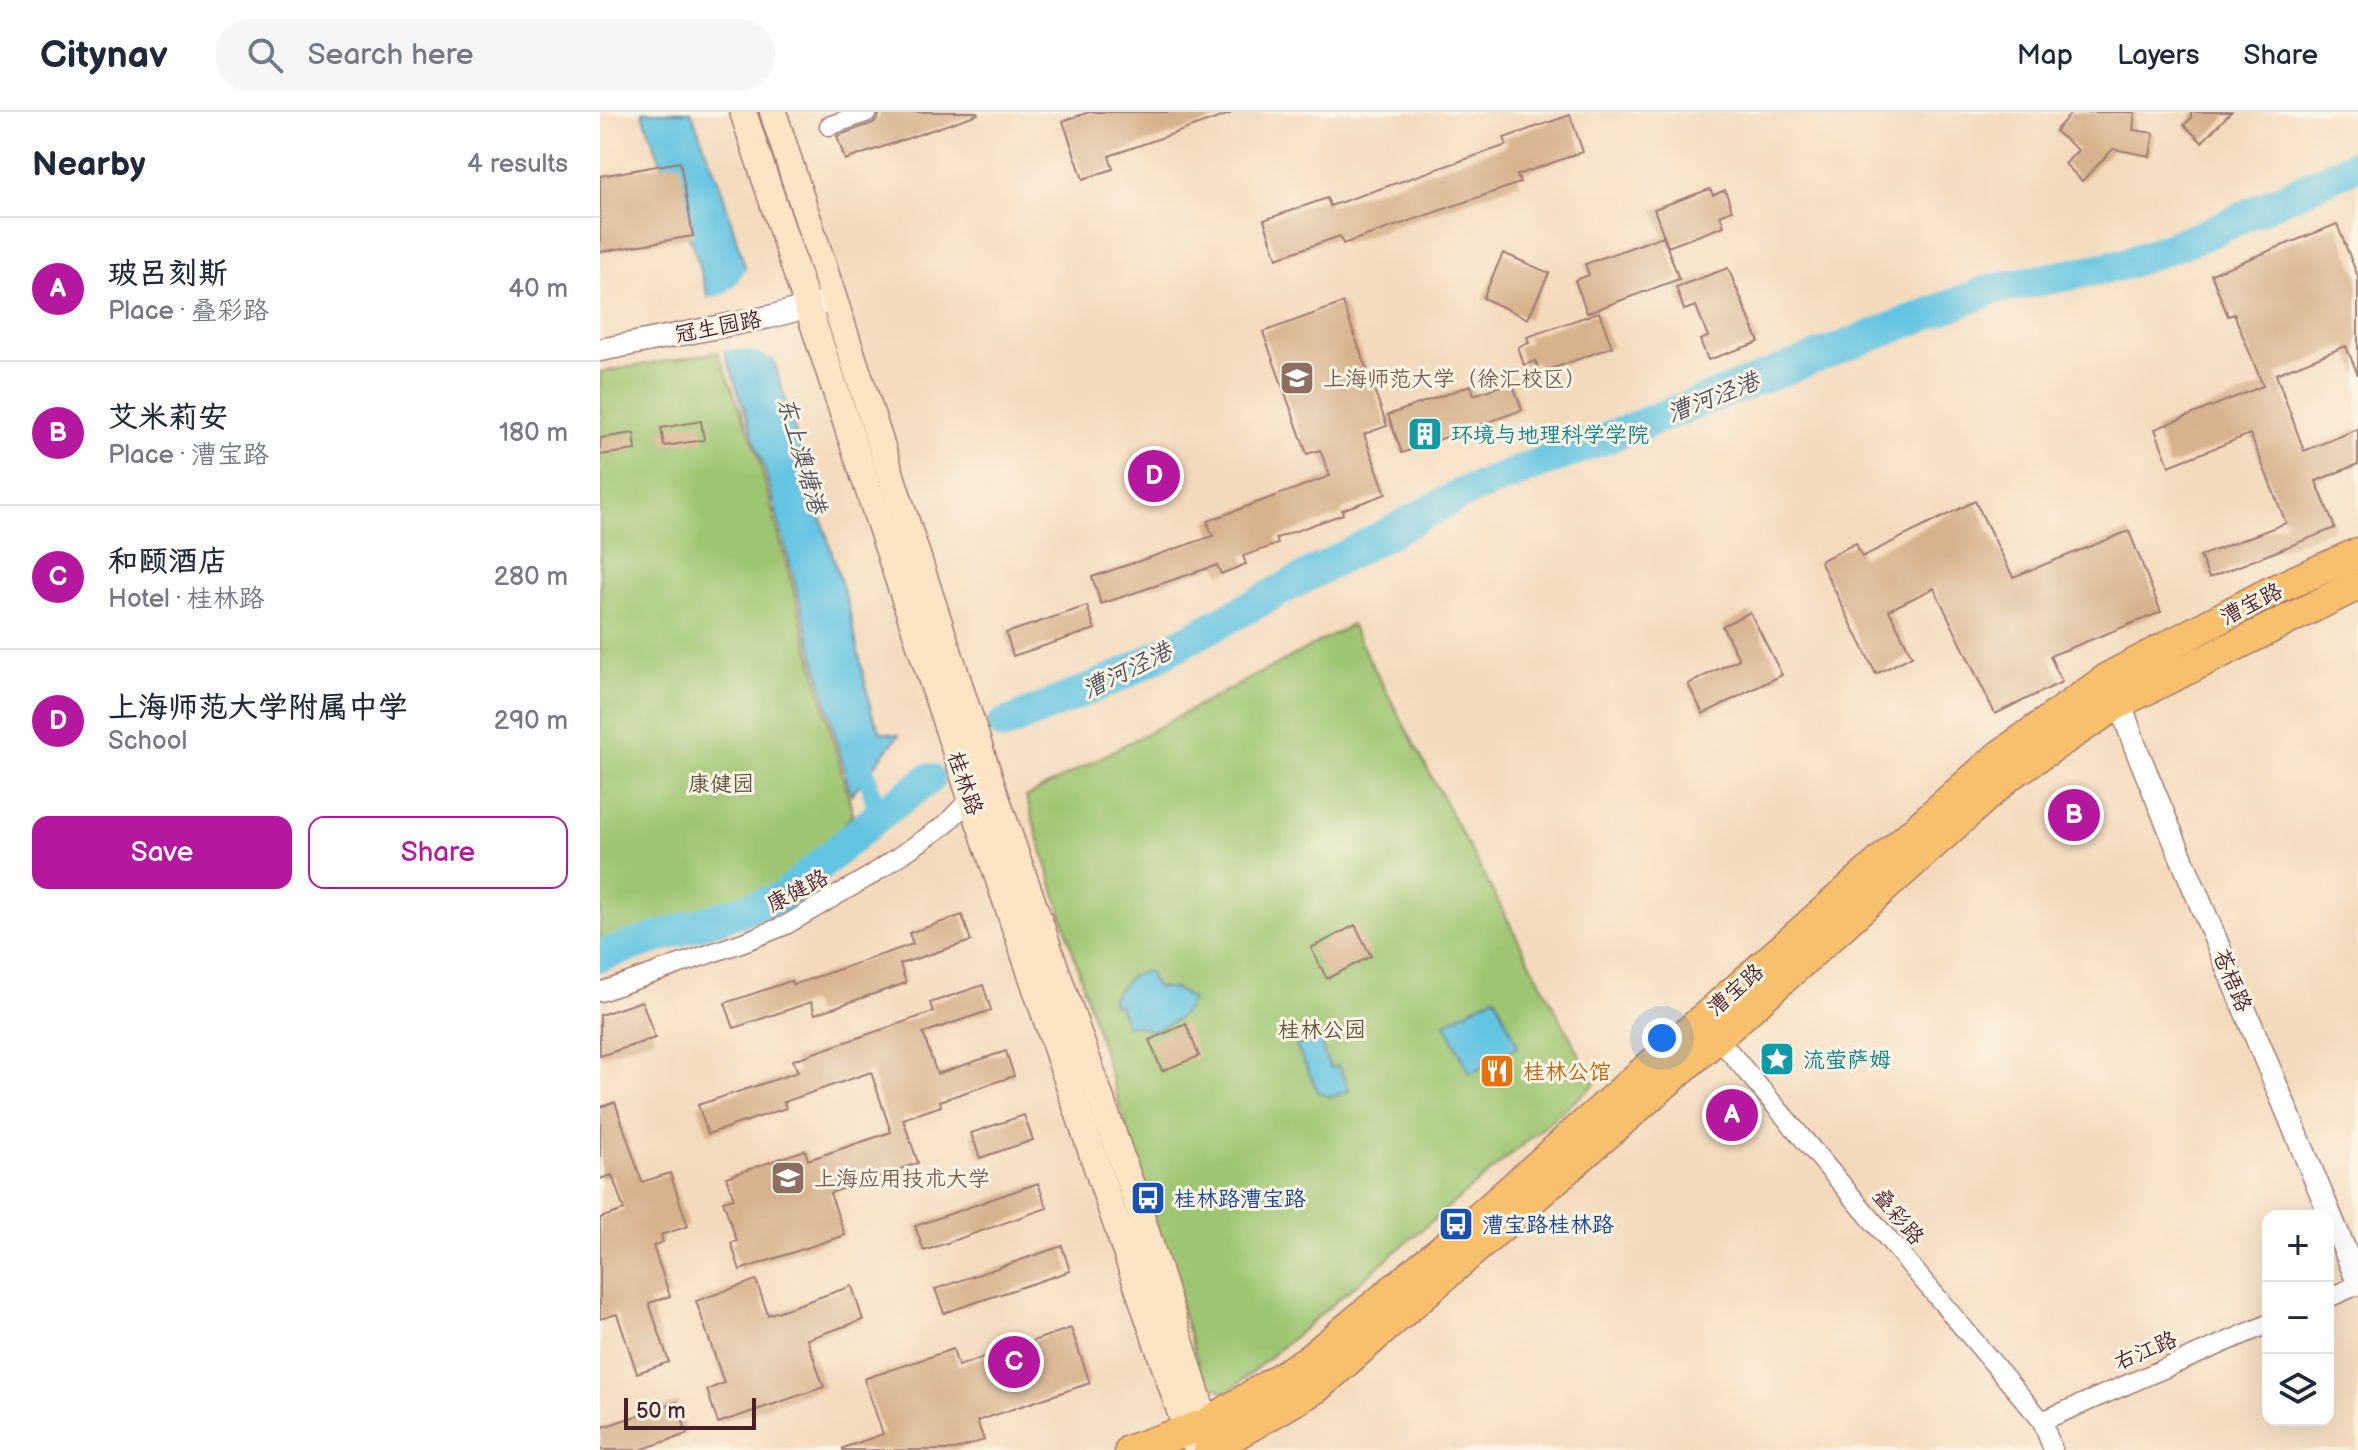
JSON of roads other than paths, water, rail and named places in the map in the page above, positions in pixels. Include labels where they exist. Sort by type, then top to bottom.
[{"type":"main road","name":"桂林路","points":[[743,112],[806,307],[982,792],[1136,1200],[1201,1441]]},
{"type":"main road","name":"桂林路","points":[[773,112],[835,300],[982,792]]},
{"type":"main road","name":"漕宝路","points":[[1130,1450],[1201,1441],[1316,1388],[1710,1028],[2115,690],[2270,592],[2358,553]]},
{"type":"main road","name":"漕宝路","points":[[2115,690],[2358,585]]},
{"type":"street","points":[[829,126],[868,112]]},
{"type":"street","name":"冠生园路","points":[[600,350],[769,317],[835,300]]},
{"type":"street","name":"苍梧路","points":[[2115,690],[2358,1284]]},
{"type":"street","name":"康健路","points":[[600,992],[786,925],[821,906],[945,825],[982,792]]},
{"type":"street","name":"叠彩路","points":[[1710,1028],[2042,1421],[2053,1450]]},
{"type":"street","points":[[2334,1295],[2358,1284]]},
{"type":"street","name":"右江路","points":[[2042,1421],[2262,1327]]},
{"type":"water","points":[[642,112],[691,112],[721,188],[849,609],[872,714],[881,732],[899,735],[851,795],[765,470],[695,252]]},
{"type":"water","points":[[1147,971],[1156,987],[1176,989],[1192,1000],[1175,1020],[1150,1031],[1137,1025],[1126,1026],[1120,1006],[1113,1005],[1112,997],[1131,976]]},
{"type":"water","points":[[1495,996],[1518,1046],[1470,1074],[1445,1023]]},
{"type":"water","points":[[1323,1036],[1323,1052],[1331,1068],[1339,1066],[1349,1091],[1330,1097],[1319,1093],[1296,1046]]},
{"type":"waterway","name":"漕河泾港","points":[[1003,725],[1120,676],[1463,493],[1991,290],[2125,264],[2204,235],[2358,164]]},
{"type":"waterway","name":"东上澳塘港","points":[[861,753],[878,816]]},
{"type":"waterway","name":"漕河泾港","points":[[600,956],[781,898],[878,816],[929,779]]},
{"type":"place","name":"上海师范大学（徐汇校区）","points":[[1297,378]]},
{"type":"place","name":"环境与地理科学学院","points":[[1425,434]]},
{"type":"place","name":"上海师范大学附属中学","points":[[1154,476]]},
{"type":"place","name":"艾米莉安","points":[[2074,815]]},
{"type":"place","name":"流萤萨姆","points":[[1777,1059]]},
{"type":"place","name":"桂林公馆","points":[[1497,1071]]},
{"type":"place","name":"玻吕刻斯","points":[[1732,1115]]},
{"type":"place","name":"上海应用技术大学","points":[[788,1178]]},
{"type":"place","name":"桂林路漕宝路","points":[[1148,1198]]},
{"type":"place","name":"漕宝路桂林路","points":[[1456,1224]]},
{"type":"place","name":"和颐酒店","points":[[1014,1362]]},
{"type":"park label","name":"康健园","points":[[721,783]]},
{"type":"park label","name":"桂林公园","points":[[1322,1029]]}]
